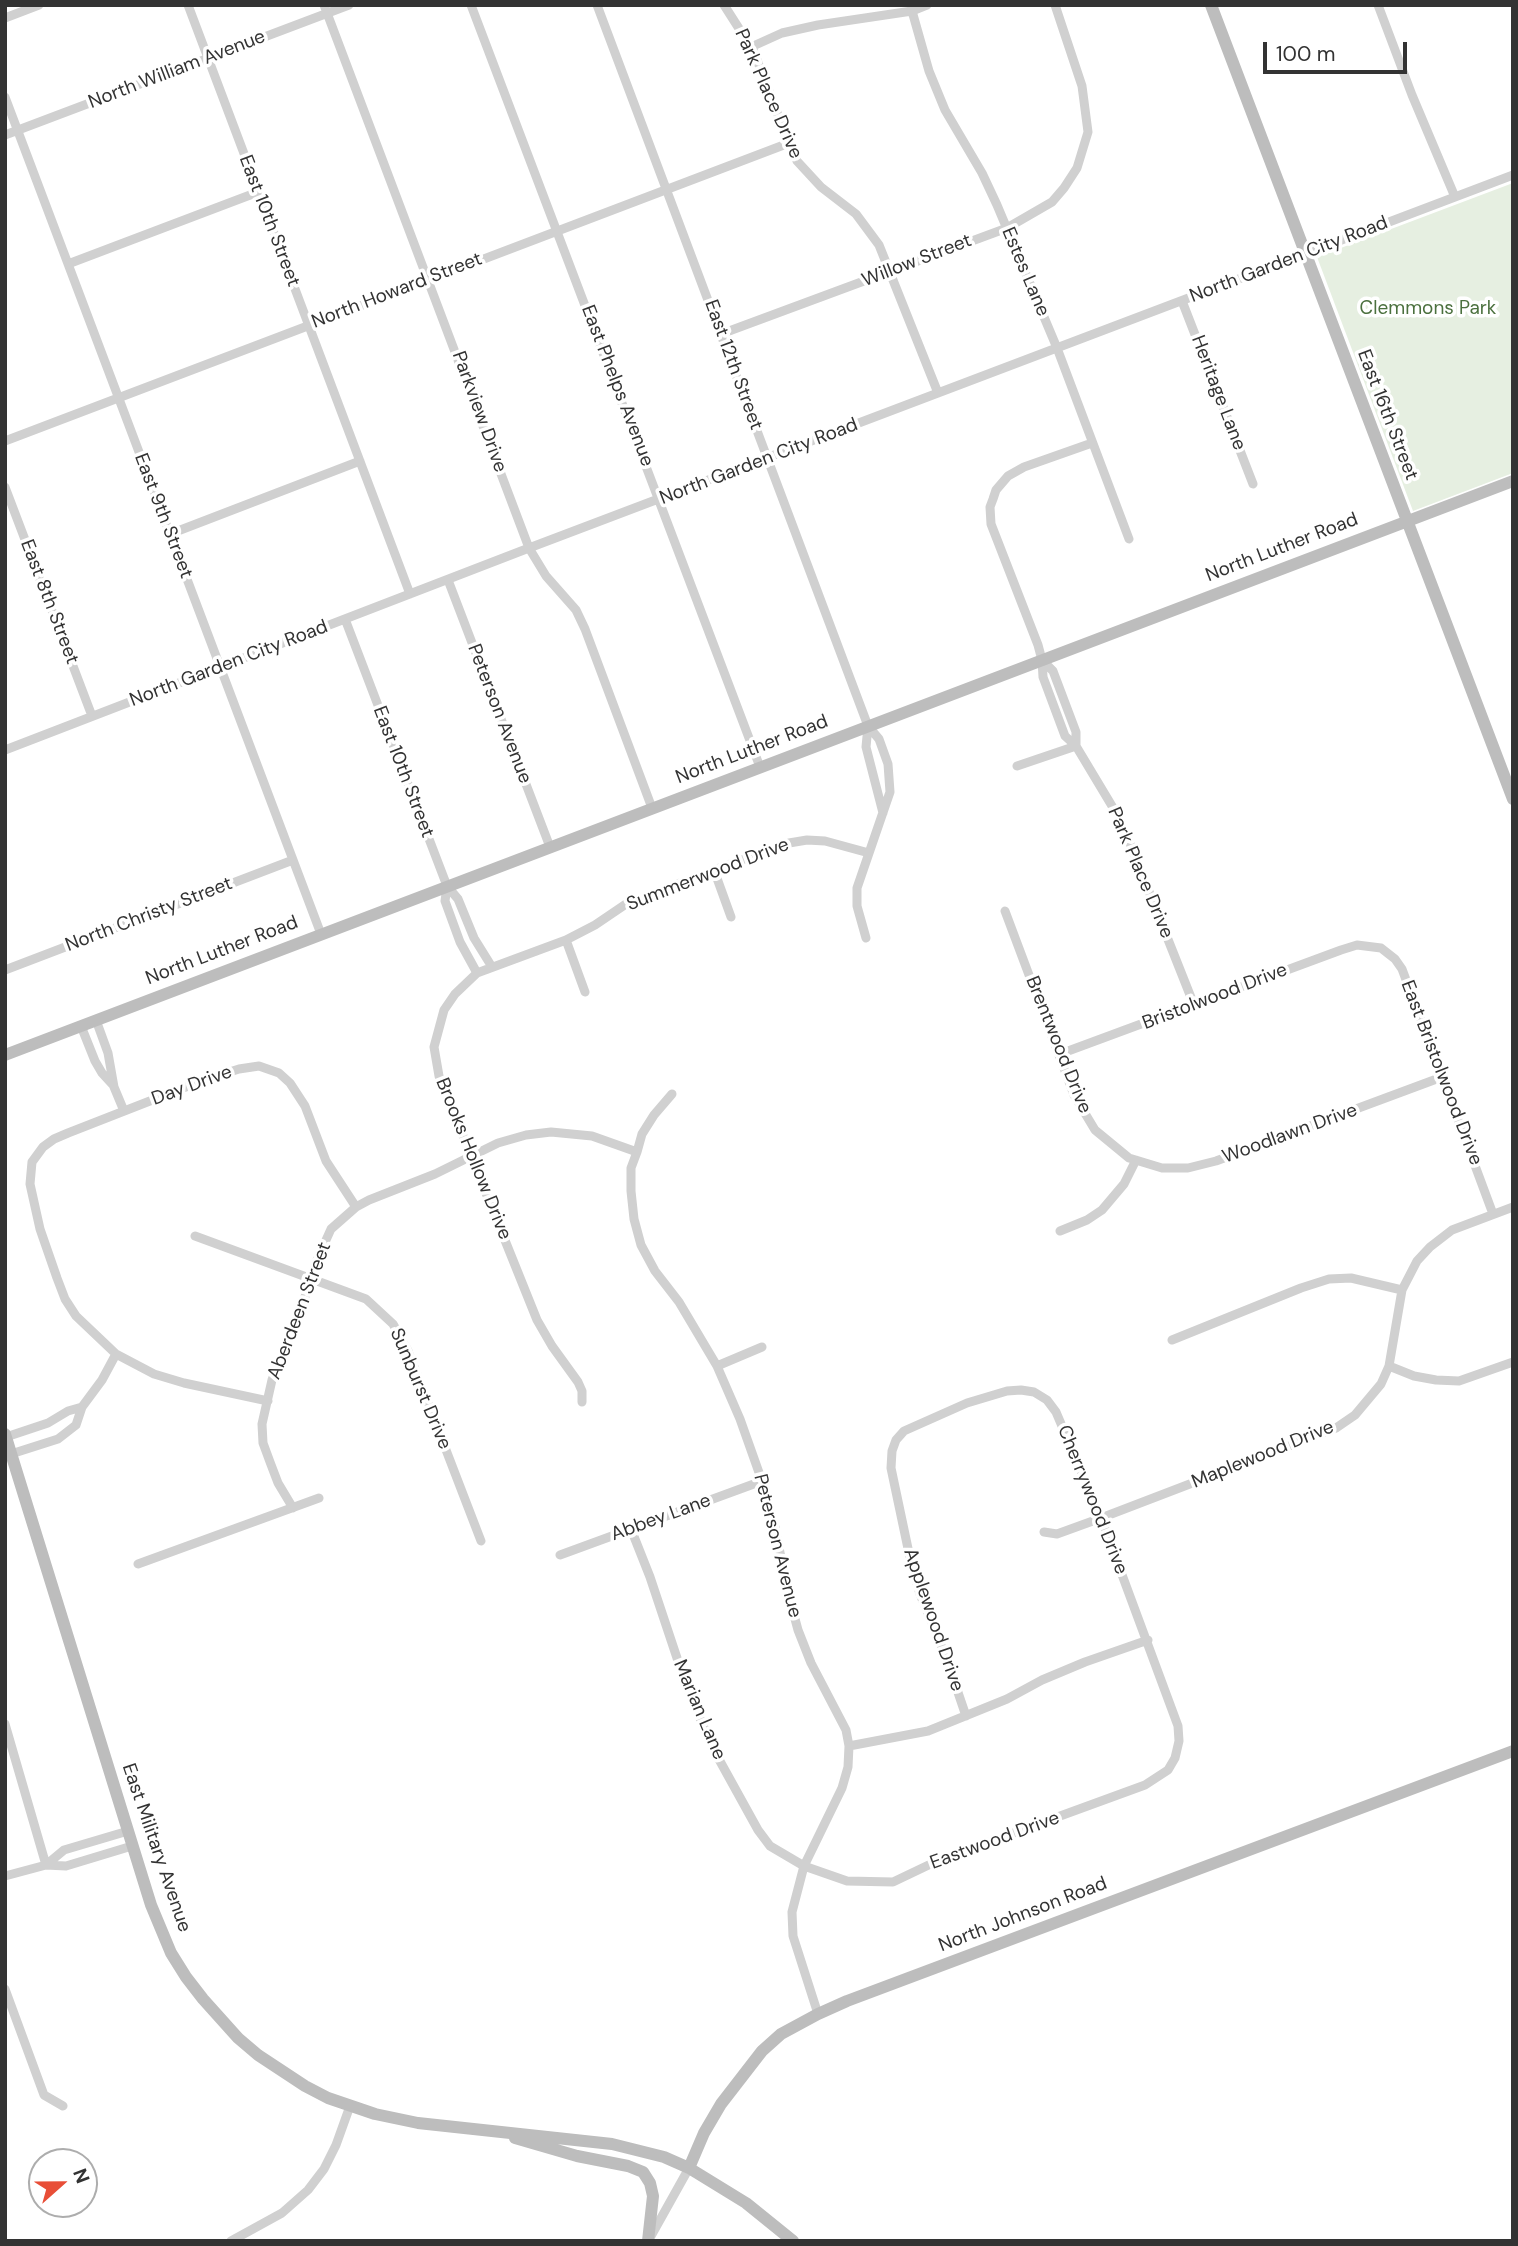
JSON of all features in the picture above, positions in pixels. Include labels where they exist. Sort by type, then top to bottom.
[{"type":"main road","name":"East 16th Street","points":[[1211,5],[1513,799]]},
{"type":"main road","name":"North Luther Road","points":[[5,1055],[1513,481]]},
{"type":"main road","name":"East Military Avenue","points":[[6,1436],[132,1846],[162,1933],[176,1961],[203,1999],[238,2038],[258,2055],[305,2086],[350,2106],[407,2122],[612,2144],[664,2157],[689,2168],[746,2203],[793,2241]]},
{"type":"main road","name":"North Johnson Road","points":[[689,2168],[704,2133],[721,2104],[762,2051],[781,2035],[818,2014],[1513,1751]]},
{"type":"main road","points":[[495,2131],[536,2146],[628,2166],[643,2172],[650,2183],[653,2196],[648,2241]]},
{"type":"street","points":[[5,18],[39,5]]},
{"type":"street","name":"East 10th Street","points":[[188,5],[410,594]]},
{"type":"street","name":"North William Avenue","points":[[5,135],[208,59],[326,9],[349,5]]},
{"type":"street","name":"East Phelps Avenue","points":[[471,5],[760,767]]},
{"type":"street","name":"East 12th Street","points":[[597,5],[868,726],[878,739],[888,764],[890,792],[857,888],[857,906],[866,938]]},
{"type":"street","name":"Park Place Drive","points":[[724,5],[751,47],[797,161],[811,178],[856,214],[879,245],[938,393]]},
{"type":"street","points":[[751,47],[782,33],[912,11],[927,5]]},
{"type":"street","name":"Willow Street","points":[[721,334],[1007,228],[1052,202],[1077,168],[1088,132],[1082,86],[1055,5]]},
{"type":"street","points":[[1378,5],[1455,197]]},
{"type":"street","name":"Parkview Drive","points":[[326,9],[529,548],[546,576],[576,610],[585,629],[652,808]]},
{"type":"street","name":"Estes Lane","points":[[912,11],[929,72],[945,110],[982,173],[1007,228],[1057,348],[1129,539]]},
{"type":"street","name":"East 9th Street","points":[[5,97],[321,934]]},
{"type":"street","name":"North Howard Street","points":[[5,441],[789,143]]},
{"type":"street","name":"North Garden City Road","points":[[5,750],[529,548],[1513,176]]},
{"type":"street","points":[[68,264],[258,192]]},
{"type":"street","name":"Heritage Lane","points":[[1182,301],[1253,484]]},
{"type":"street","name":"Park Place Drive","points":[[1092,443],[1024,467],[1008,476],[996,490],[990,507],[991,524],[1042,660],[1053,671],[1076,732],[1076,746],[1121,821],[1194,1005]]},
{"type":"street","points":[[170,534],[360,461]]},
{"type":"street","name":"East 8th Street","points":[[5,487],[92,716]]},
{"type":"street","name":"Peterson Avenue","points":[[449,580],[550,847]]},
{"type":"street","name":"East 10th Street","points":[[345,619],[447,887]]},
{"type":"street","name":"East 12th Street","points":[[868,726],[866,747],[883,813]]},
{"type":"street","points":[[1017,766],[1076,746]]},
{"type":"street","name":"Summerwood Drive","points":[[477,973],[566,940],[626,904],[789,843],[825,841],[869,853]]},
{"type":"street","name":"North Christy Street","points":[[5,970],[293,860]]},
{"type":"street","points":[[714,870],[731,917]]},
{"type":"street","points":[[447,887],[458,899],[474,938],[492,967]]},
{"type":"street","points":[[447,887],[445,901],[460,942],[477,973]]},
{"type":"street","name":"Brentwood Drive","points":[[1005,911],[1074,1095],[1095,1130],[1113,1146],[1136,1160]]},
{"type":"street","points":[[566,940],[585,992]]},
{"type":"street","name":"Bristolwood Drive","points":[[1060,1054],[1341,950],[1357,945],[1372,946]]},
{"type":"street","name":"East Bristolwood Drive","points":[[1372,946],[1388,951],[1402,969],[1493,1214]]},
{"type":"street","name":"Brooks Hollow Drive","points":[[477,973],[455,994],[444,1010],[434,1047],[439,1076],[537,1321],[578,1382],[582,1391],[582,1402]]},
{"type":"street","points":[[96,1020],[108,1053],[114,1087],[124,1111]]},
{"type":"street","points":[[81,1026],[95,1061],[114,1087]]},
{"type":"street","name":"Day Drive","points":[[116,1354],[76,1316],[65,1299],[40,1229],[30,1184],[32,1162],[54,1139],[201,1081],[239,1069],[259,1066],[279,1073],[290,1083],[305,1106],[326,1161],[356,1207]]},
{"type":"street","name":"Woodlawn Drive","points":[[1136,1160],[1173,1169],[1216,1161],[1442,1077]]},
{"type":"street","name":"Peterson Avenue","points":[[672,1094],[642,1134],[631,1168],[634,1219],[641,1245],[717,1366],[740,1419],[774,1522],[798,1630],[811,1663],[846,1730],[849,1746],[848,1767],[842,1788],[804,1866],[792,1912],[793,1936],[818,2014]]},
{"type":"street","name":"Aberdeen Street","points":[[293,1508],[278,1483],[263,1443],[261,1424],[272,1380],[331,1229],[356,1207],[435,1174],[498,1143],[526,1135],[551,1132],[592,1136],[636,1152]]},
{"type":"street","points":[[1060,1231],[1087,1220],[1102,1210],[1124,1184],[1136,1160]]},
{"type":"street","name":"Maplewood Drive","points":[[1044,1532],[1057,1534],[1101,1518],[1336,1428],[1355,1415],[1381,1384],[1389,1366],[1402,1290],[1417,1261],[1452,1230],[1513,1207]]},
{"type":"street","name":"Sunburst Drive","points":[[195,1236],[366,1299],[393,1324],[408,1351],[481,1541]]},
{"type":"street","points":[[1172,1340],[1301,1287],[1329,1279],[1351,1278],[1402,1290]]},
{"type":"street","points":[[717,1366],[762,1347]]},
{"type":"street","points":[[11,1454],[58,1438],[76,1425],[82,1407],[102,1380],[116,1354],[154,1374],[268,1401]]},
{"type":"street","points":[[1389,1366],[1414,1376],[1459,1381],[1513,1362]]},
{"type":"street","name":"Cherrywood Drive","points":[[896,1440],[904,1431],[967,1403],[1007,1391],[1034,1392],[1047,1400],[1056,1412],[1101,1518],[1148,1640],[1178,1726],[1179,1741],[1175,1758]]},
{"type":"street","points":[[6,1436],[48,1423],[68,1411],[82,1407]]},
{"type":"street","name":"Applewood Drive","points":[[896,1440],[891,1468],[910,1558],[920,1594],[966,1716]]},
{"type":"street","name":"Abbey Lane","points":[[560,1555],[762,1480]]},
{"type":"street","points":[[138,1564],[319,1498]]},
{"type":"street","name":"Marian Lane","points":[[631,1529],[689,1694],[716,1754],[758,1830],[770,1846],[804,1866]]},
{"type":"street","points":[[849,1746],[928,1731],[1085,1662],[1148,1640]]},
{"type":"street","points":[[5,1724],[46,1865]]},
{"type":"street","name":"Eastwood Drive","points":[[804,1866],[846,1881],[892,1882],[937,1861],[1145,1785],[1168,1770],[1175,1758]]},
{"type":"street","points":[[46,1865],[64,1850],[128,1831]]},
{"type":"street","points":[[5,1876],[46,1865],[66,1866],[132,1846]]},
{"type":"street","points":[[5,1989],[44,2095],[64,2106]]},
{"type":"street","points":[[231,2241],[282,2213],[309,2190],[336,2145],[350,2106]]},
{"type":"street","name":"North Johnson Road","points":[[648,2241],[689,2168]]},
{"type":"green space","name":"Clemmons Park","points":[[1513,183],[1513,473],[1413,511],[1317,257]]}]
